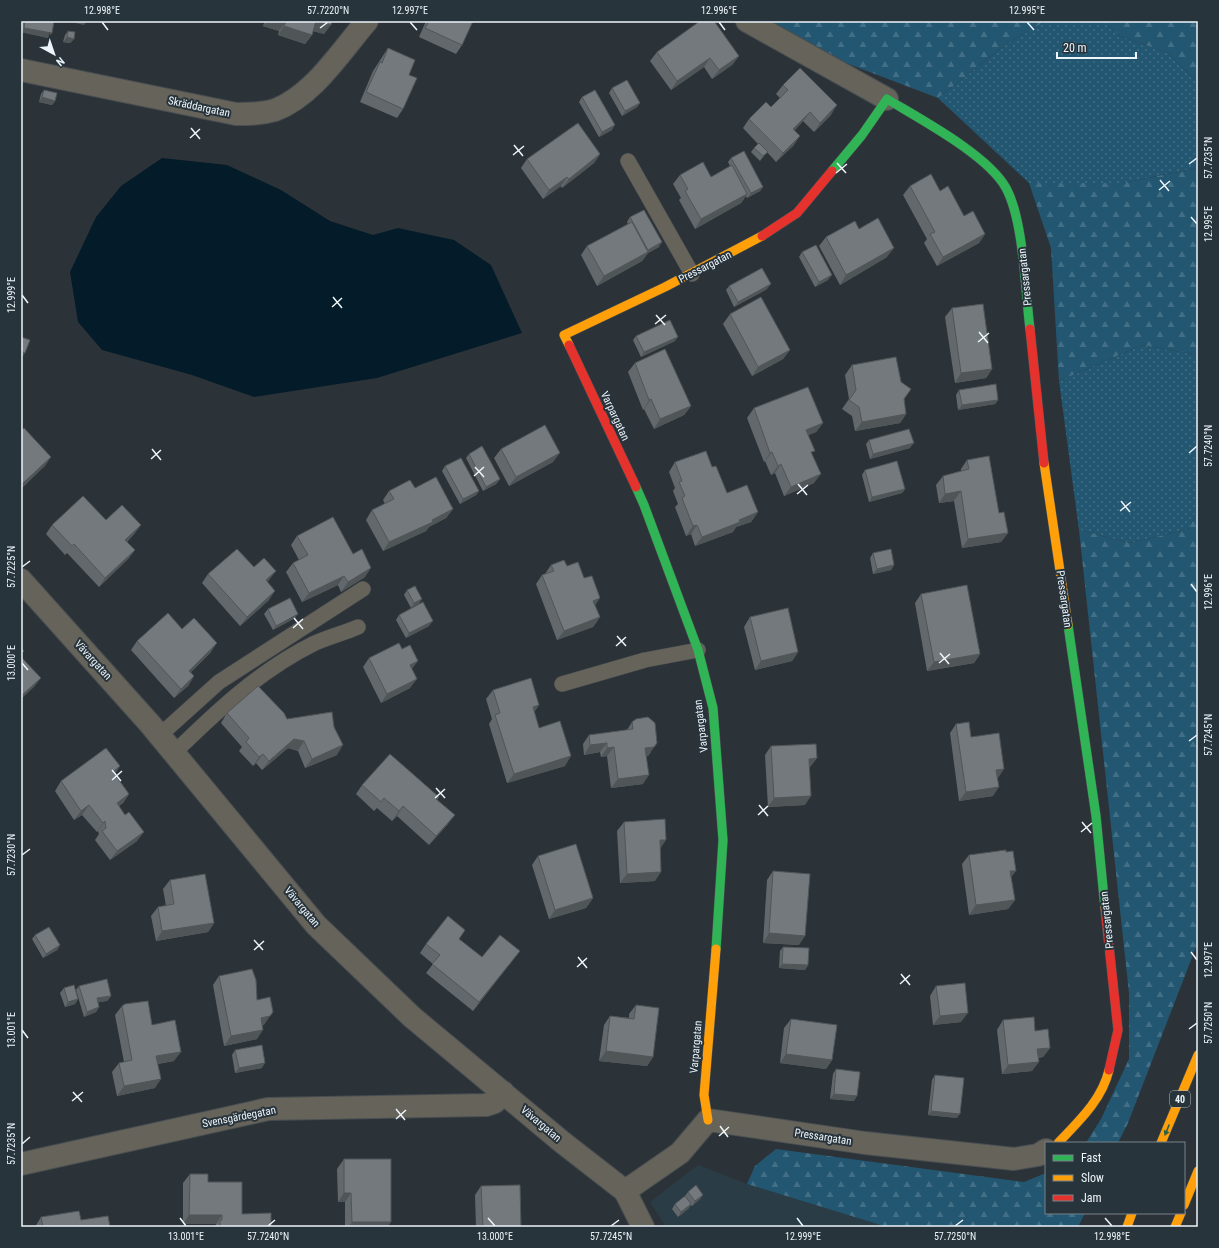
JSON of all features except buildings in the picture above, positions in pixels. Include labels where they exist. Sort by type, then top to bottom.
[{"type":"main road","name":"Pressargatan","points":[[564,334],[692,274],[753,242],[797,212],[862,135],[887,99],[958,143],[988,167],[1006,188],[1018,221],[1045,474],[1096,816],[1118,1030],[1107,1078],[1088,1112],[1059,1142]]},
{"type":"main road","name":"Varpargatan","points":[[564,334],[644,505],[698,650],[713,708],[723,840],[716,953],[704,1095],[708,1120]]},
{"type":"main road","name":"40","points":[[1162,1142],[1198,1055]]},
{"type":"main road","points":[[1185,1203],[1198,1171]]},
{"type":"main road","points":[[1127,1227],[1132,1214]]},
{"type":"main road","points":[[1175,1227],[1181,1214]]},
{"type":"street","name":"Skräddargatan","points":[[21,70],[236,114],[261,113],[276,109],[307,92],[367,21]]},
{"type":"street","name":"Pressargatan","points":[[747,21],[887,99]]},
{"type":"street","name":"Vävargatan","points":[[21,580],[174,753],[316,925],[412,1017],[562,1142],[625,1191]]},
{"type":"street","name":"Svensgärdegatan","points":[[21,1164],[268,1109],[486,1105],[495,1102],[503,1092]]},
{"type":"street","name":"Pressargatan","points":[[708,1120],[865,1143],[1014,1159],[1038,1155],[1045,1151]]},
{"type":"street","points":[[643,1227],[625,1191],[680,1153],[708,1120]]},
{"type":"lane","points":[[628,161],[692,274]]},
{"type":"lane","points":[[159,736],[219,682],[363,589]]},
{"type":"lane","points":[[174,753],[221,707],[260,676],[315,643],[358,627]]},
{"type":"lane","points":[[562,684],[645,660],[698,650]]},
{"type":"shaded area","points":[[162,158],[227,165],[281,190],[330,221],[373,235],[398,228],[454,240],[491,265],[522,333],[377,378],[254,397],[192,375],[102,350],[78,322],[70,272],[96,217],[121,186]]},
{"type":"shaded area","points":[[698,1165],[747,1184],[887,1227],[666,1227],[650,1202]]},
{"type":"green space","points":[[771,21],[1046,21],[1008,43],[938,98],[838,60]]},
{"type":"green space","points":[[1046,21],[1103,21],[1120,36],[1168,53],[1198,83],[1198,168],[1122,183],[1029,183],[938,98],[1008,43]]},
{"type":"green space","points":[[1103,21],[1198,21],[1198,83],[1168,53],[1120,36]]},
{"type":"green space","points":[[1198,168],[1198,355],[1142,345],[1059,381],[1051,248],[1029,183],[1122,183]]},
{"type":"green space","points":[[1142,345],[1198,355],[1198,506],[1189,529],[1130,543],[1079,530],[1059,381]]},
{"type":"green space","points":[[1198,506],[1198,942],[1128,1123],[1118,1142],[1087,1142],[1101,1119],[1129,1059],[1129,993],[1079,530],[1130,543],[1189,529]]},
{"type":"green space","points":[[776,1149],[1024,1182],[1045,1173],[1045,1214],[1084,1214],[1078,1227],[887,1227],[747,1184],[755,1166]]},
{"type":"traffic: fast","points":[[832,171],[862,135],[887,99],[934,127],[969,151],[997,176],[1006,188],[1012,202],[1017,219],[1023,257],[1030,329]]},
{"type":"traffic: fast","points":[[636,487],[698,650],[713,708],[723,840],[716,949]]},
{"type":"traffic: fast","points":[[1068,625],[1096,816],[1105,908]]},
{"type":"traffic: slow","points":[[569,345],[564,335],[665,287],[762,236]]},
{"type":"traffic: slow","points":[[1044,463],[1068,625]]},
{"type":"traffic: slow","points":[[708,1120],[704,1095],[716,949]]},
{"type":"traffic: slow","points":[[1161,1142],[1198,1055]]},
{"type":"traffic: slow","points":[[1059,1142],[1081,1119],[1095,1101],[1106,1081],[1109,1070]]},
{"type":"traffic: slow","points":[[1185,1203],[1198,1171]]},
{"type":"traffic: slow","points":[[1127,1227],[1132,1214]]},
{"type":"traffic: slow","points":[[1175,1227],[1181,1214]]},
{"type":"traffic: jam","points":[[762,236],[797,213],[832,171]]},
{"type":"traffic: jam","points":[[1030,329],[1044,463]]},
{"type":"traffic: jam","points":[[569,345],[636,487]]},
{"type":"traffic: jam","points":[[1105,908],[1118,1030],[1109,1070]]}]
